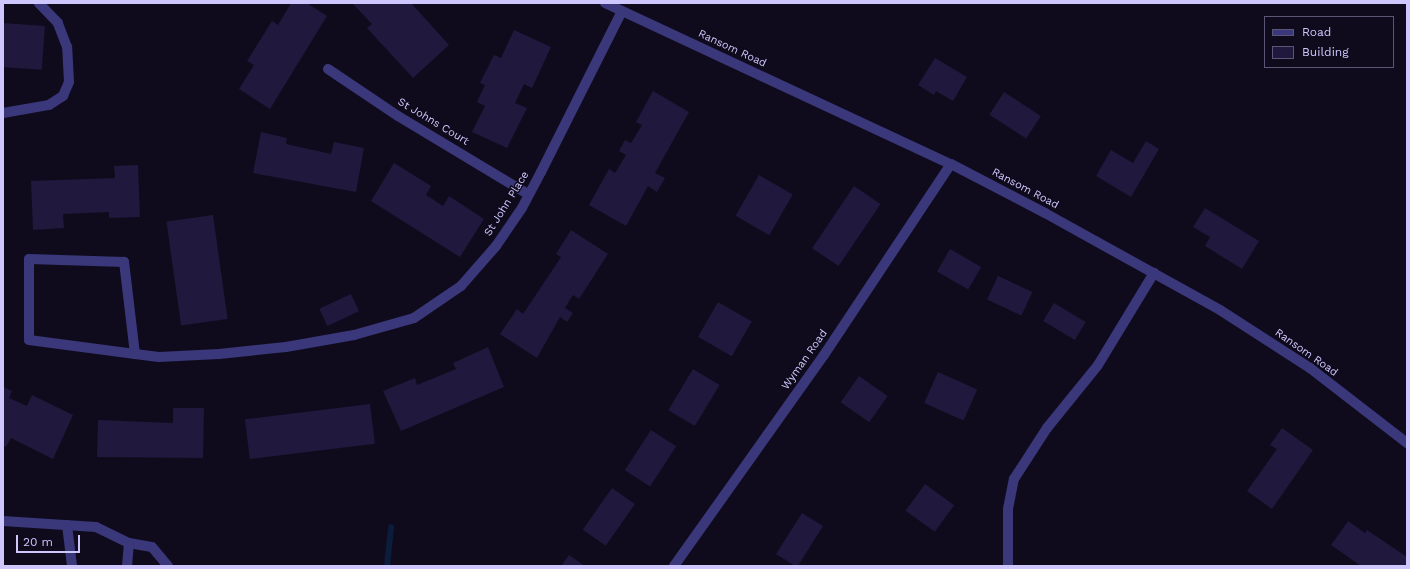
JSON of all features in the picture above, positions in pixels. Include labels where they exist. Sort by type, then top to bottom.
[{"type":"street","points":[[3,113],[49,105],[63,96],[69,82],[67,46],[58,23],[38,3]]},
{"type":"street","name":"Ransom Road","points":[[604,3],[951,164],[1154,273],[1220,310],[1310,368],[1407,443]]},
{"type":"street","name":"St John Place","points":[[135,354],[124,262],[29,258],[29,340],[135,354],[159,357],[271,349],[354,335],[414,318],[461,286],[496,246],[528,194],[622,11]]},
{"type":"street","name":"St Johns Court","points":[[328,69],[398,116],[528,194]]},
{"type":"street","name":"Wyman Road","points":[[674,566],[824,355],[951,164]]},
{"type":"street","points":[[1008,566],[1008,509],[1014,480],[1047,428],[1098,365],[1154,273]]},
{"type":"street","points":[[3,521],[96,527],[129,542],[152,547],[168,566]]},
{"type":"street","points":[[67,525],[72,566]]},
{"type":"street","points":[[127,566],[129,542]]},
{"type":"building","points":[[291,3],[307,3],[327,16],[270,109],[239,89],[254,65],[247,61],[272,21],[278,25]]},
{"type":"building","points":[[352,3],[411,3],[449,45],[413,78],[367,28],[372,24]]},
{"type":"building","points":[[3,23],[45,26],[42,70],[3,67]]},
{"type":"building","points":[[514,30],[551,47],[532,88],[524,84],[515,103],[527,108],[507,148],[472,132],[485,106],[477,102],[485,85],[480,83],[494,55],[501,58]]},
{"type":"building","points":[[935,58],[967,77],[953,101],[936,91],[934,95],[918,85]]},
{"type":"building","points":[[653,91],[689,112],[655,173],[665,178],[657,192],[648,186],[626,226],[589,205],[609,169],[615,173],[626,155],[619,151],[625,140],[631,143],[642,125],[636,122]]},
{"type":"building","points":[[1004,92],[1041,116],[1026,139],[989,115]]},
{"type":"building","points":[[261,132],[287,138],[286,144],[331,154],[334,142],[364,148],[356,192],[253,173]]},
{"type":"building","points":[[1146,141],[1159,149],[1131,197],[1096,176],[1111,150],[1133,163]]},
{"type":"building","points":[[394,163],[431,186],[426,195],[443,206],[449,196],[484,219],[460,257],[371,201]]},
{"type":"building","points":[[138,165],[140,217],[109,218],[109,212],[63,214],[64,228],[33,230],[31,181],[115,178],[114,166]]},
{"type":"building","points":[[759,175],[793,194],[769,235],[736,216]]},
{"type":"building","points":[[854,186],[881,204],[839,266],[812,248]]},
{"type":"building","points":[[1205,208],[1259,241],[1242,269],[1205,246],[1210,237],[1193,227]]},
{"type":"building","points":[[213,215],[228,319],[181,326],[166,222]]},
{"type":"building","points":[[571,230],[608,254],[579,299],[573,295],[565,308],[573,313],[567,322],[560,317],[537,358],[500,334],[517,309],[523,314],[561,257],[556,254]]},
{"type":"building","points":[[950,249],[981,267],[968,290],[937,272]]},
{"type":"building","points":[[998,276],[1032,292],[1021,316],[987,300]]},
{"type":"building","points":[[351,294],[359,311],[327,326],[319,309]]},
{"type":"building","points":[[718,302],[752,322],[732,356],[698,337]]},
{"type":"building","points":[[1054,303],[1086,322],[1075,340],[1043,321]]},
{"type":"building","points":[[488,347],[504,387],[401,431],[383,391],[415,378],[417,385],[456,369],[453,363]]},
{"type":"building","points":[[693,369],[720,385],[695,426],[668,410]]},
{"type":"building","points":[[938,372],[977,389],[963,421],[924,403]]},
{"type":"building","points":[[859,376],[888,396],[869,422],[841,402]]},
{"type":"building","points":[[3,387],[12,391],[9,398],[27,406],[32,395],[73,415],[53,459],[11,438],[6,447],[3,445]]},
{"type":"building","points":[[370,404],[375,444],[250,459],[245,419]]},
{"type":"building","points":[[173,408],[204,408],[203,458],[97,457],[98,420],[173,423]]},
{"type":"building","points":[[1282,428],[1313,450],[1272,509],[1247,491],[1277,449],[1270,445]]},
{"type":"building","points":[[651,430],[676,446],[650,487],[625,470]]},
{"type":"building","points":[[925,484],[954,505],[935,532],[906,511]]},
{"type":"building","points":[[612,488],[635,504],[606,546],[583,530]]},
{"type":"building","points":[[802,513],[823,526],[798,566],[795,566],[776,554]]},
{"type":"building","points":[[1348,521],[1365,533],[1367,530],[1407,557],[1407,566],[1361,566],[1331,545]]},
{"type":"building","points":[[569,555],[585,566],[561,566]]},
{"type":"waterway","points":[[387,566],[391,527]]}]
